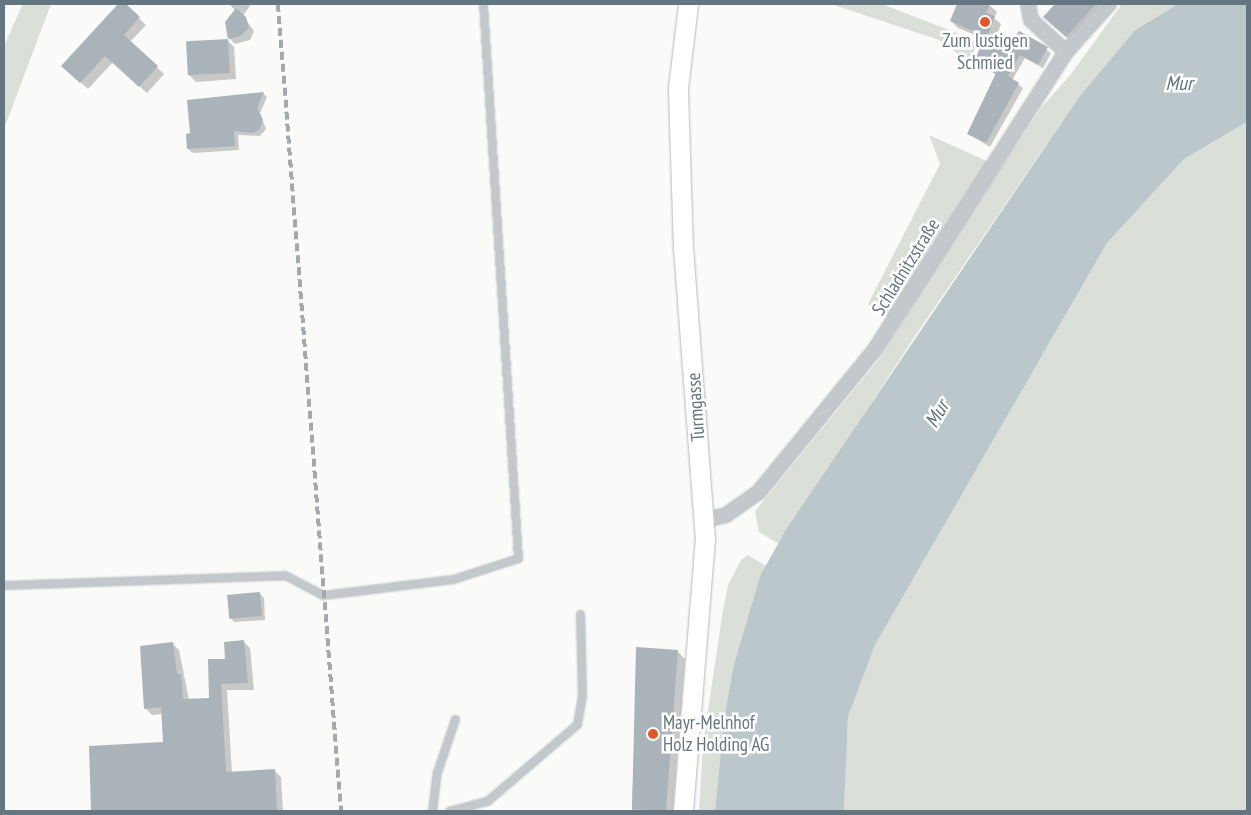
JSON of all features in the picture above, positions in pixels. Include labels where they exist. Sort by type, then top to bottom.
[{"type":"main road","name":"Turmgasse","points":[[683,811],[701,618],[705,520],[682,240],[678,88],[688,4]]},
{"type":"street","points":[[1028,4],[1031,20],[1066,52]]},
{"type":"street","name":"Schladnitzstraße","points":[[705,520],[726,514],[758,493],[874,351],[1066,52],[1108,4]]},
{"type":"lane","points":[[4,585],[285,575],[322,595],[453,579],[518,558],[482,4]]},
{"type":"lane","points":[[449,811],[487,802],[578,724],[582,696],[580,614]]},
{"type":"lane","points":[[432,811],[436,772],[455,719]]},
{"type":"shaded area","points":[[23,4],[51,4],[4,129],[4,46]]},
{"type":"shaded area","points":[[831,4],[882,4],[977,41],[970,63],[939,40]]},
{"type":"shaded area","points":[[1122,4],[1178,4],[1135,30],[1079,97],[917,333],[779,544],[759,532],[755,511],[880,358],[945,252],[1041,108],[1071,74]]},
{"type":"shaded area","points":[[1247,122],[1247,811],[844,811],[848,717],[875,645],[1107,243],[1184,159]]},
{"type":"shaded area","points":[[929,135],[989,162],[890,319],[868,304],[940,164]]},
{"type":"shaded area","points":[[748,555],[766,566],[733,668],[724,719],[715,811],[699,811],[703,744],[723,610],[728,585],[741,560]]},
{"type":"water","name":"Mur","points":[[1178,4],[1247,4],[1247,122],[1184,159],[1107,243],[875,645],[848,717],[844,811],[715,811],[724,719],[733,668],[761,574],[787,528],[1079,97],[1135,30]]},
{"type":"building","points":[[118,4],[126,4],[140,17],[124,35],[158,66],[139,87],[105,56],[80,83],[61,66]]},
{"type":"building","points":[[957,4],[990,4],[986,13],[995,16],[987,37],[950,21]]},
{"type":"building","points":[[1055,4],[1096,4],[1066,37],[1043,17]]},
{"type":"building","points":[[236,8],[246,17],[249,28],[241,36],[228,39],[225,22]]},
{"type":"building","points":[[1019,31],[1048,47],[1038,65],[1020,55],[1008,76],[1019,83],[986,143],[967,134],[996,73],[974,63],[983,40],[1007,51]]},
{"type":"building","points":[[228,39],[230,73],[188,75],[186,41]]},
{"type":"building","points":[[264,92],[257,108],[263,120],[259,130],[252,133],[234,131],[235,146],[187,149],[186,134],[190,133],[187,100]]},
{"type":"building","points":[[260,592],[262,616],[229,619],[227,595]]},
{"type":"building","points":[[244,640],[248,683],[221,684],[226,772],[275,769],[277,811],[91,811],[89,746],[163,742],[161,707],[144,709],[140,646],[173,642],[177,674],[181,674],[183,699],[209,698],[208,659],[225,659],[224,642]]},
{"type":"building","name":"Mayr-Melnhof Holz Holding AG","points":[[636,647],[678,650],[666,811],[632,809]]},
{"type":"railway","points":[[278,4],[341,811]]},
{"type":"place","name":"Zum lustigen Schmied","points":[[985,22]]},
{"type":"place","name":"Mayr-Melnhof Holz Holding AG","points":[[653,734]]}]
